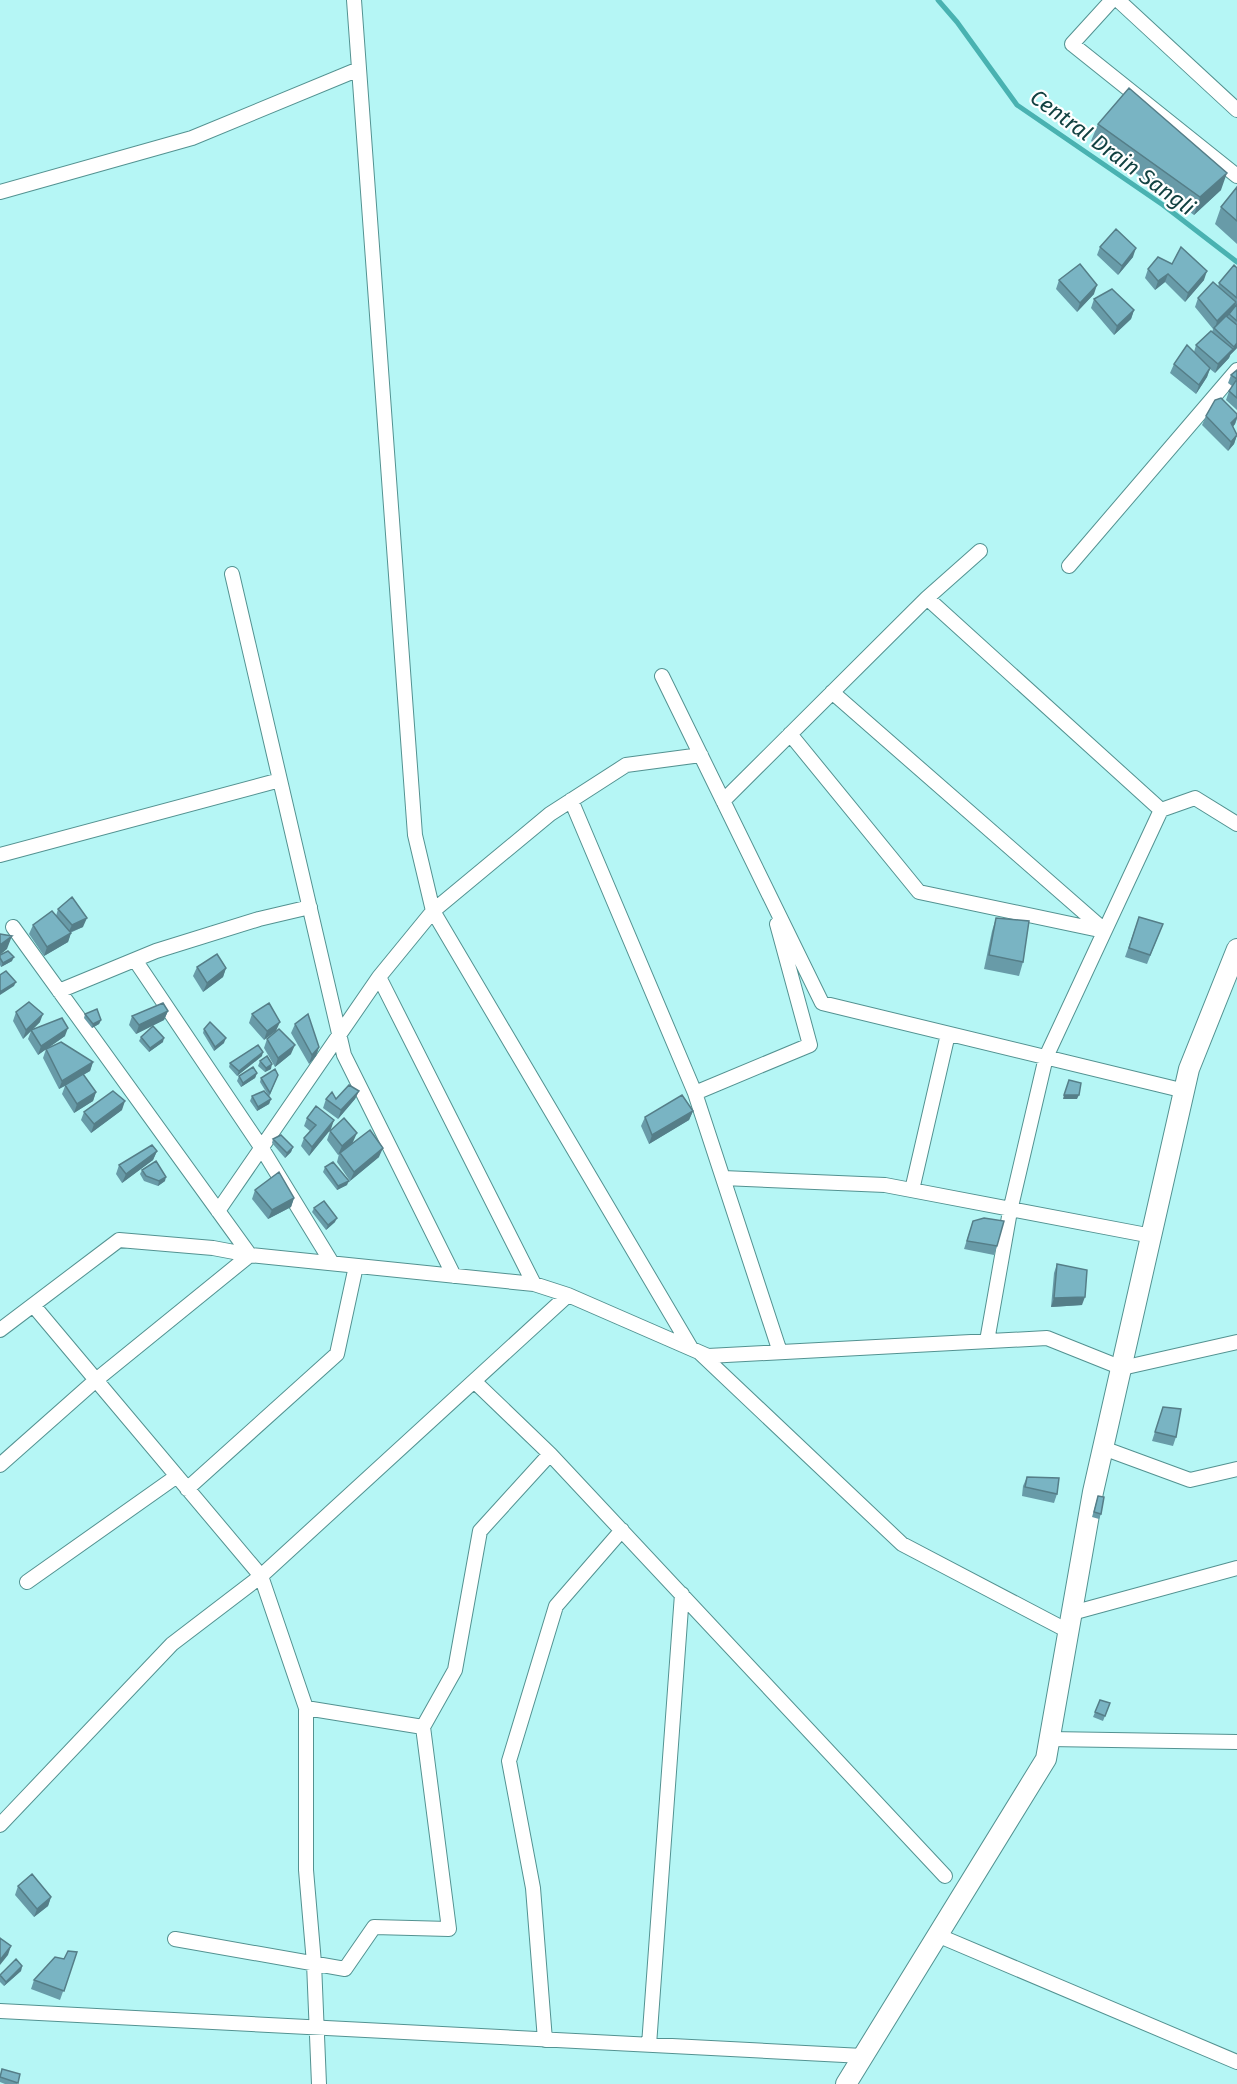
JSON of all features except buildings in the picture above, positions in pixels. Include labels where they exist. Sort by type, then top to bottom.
[{"type":"main road","points":[[846,2084],[1046,1759],[1103,1448],[1190,1069],[1237,949]]},
{"type":"street","points":[[354,0],[415,835],[433,911],[695,1350],[902,1544],[1070,1622],[1237,1568]]},
{"type":"street","points":[[1112,0],[1072,44],[1237,176]]},
{"type":"street","points":[[1118,0],[1237,110]]},
{"type":"street","points":[[0,192],[192,138],[359,69]]},
{"type":"street","points":[[1069,566],[1237,370]]},
{"type":"street","points":[[723,801],[927,598],[980,551]]},
{"type":"street","points":[[232,574],[344,1055],[454,1276]]},
{"type":"street","points":[[927,598],[1161,810]]},
{"type":"street","points":[[662,676],[822,1003],[1185,1091]]},
{"type":"street","points":[[832,692],[1104,931]]},
{"type":"street","points":[[790,734],[920,892],[1104,931]]},
{"type":"street","points":[[218,1211],[379,977],[433,911],[550,814],[626,765],[701,755]]},
{"type":"street","points":[[0,855],[280,780]]},
{"type":"street","points":[[987,1341],[1010,1209],[1046,1057],[1161,810],[1195,798],[1237,824]]},
{"type":"street","points":[[571,800],[694,1093],[780,1352]]},
{"type":"street","points":[[694,1093],[810,1045],[769,894]]},
{"type":"street","points":[[59,991],[156,951],[259,919],[310,907]]},
{"type":"street","points":[[13,927],[250,1255]]},
{"type":"street","points":[[135,960],[261,1147],[332,1263]]},
{"type":"street","points":[[379,977],[534,1284]]},
{"type":"street","points":[[912,1190],[948,1034]]},
{"type":"street","points":[[723,1178],[885,1185],[1152,1236]]},
{"type":"street","points":[[0,1330],[119,1240],[213,1248],[250,1255],[534,1284],[568,1295],[708,1356],[1047,1338],[1122,1368],[1237,1342]]},
{"type":"street","points":[[0,1465],[96,1380],[250,1255]]},
{"type":"street","points":[[187,1489],[338,1354],[356,1266]]},
{"type":"street","points":[[0,1825],[172,1644],[261,1576],[568,1295]]},
{"type":"street","points":[[33,1305],[261,1576],[306,1708],[306,1870],[314,1963],[319,2084]]},
{"type":"street","points":[[474,1381],[550,1454],[945,1876]]},
{"type":"street","points":[[1103,1448],[1190,1480],[1237,1469]]},
{"type":"street","points":[[175,1939],[345,1969],[374,1928],[449,1929],[423,1727],[454,1670],[480,1531],[550,1454]]},
{"type":"street","points":[[27,1582],[177,1476]]},
{"type":"street","points":[[545,2040],[534,1888],[509,1761],[556,1606],[622,1530]]},
{"type":"street","points":[[649,2045],[682,1594]]},
{"type":"street","points":[[306,1708],[423,1727]]},
{"type":"street","points":[[1049,1738],[1237,1742]]},
{"type":"street","points":[[937,1935],[1237,2062]]},
{"type":"street","points":[[0,2011],[863,2056]]},
{"type":"waterway","name":"Central Drain Sangli","points":[[938,0],[957,22],[1017,105],[1163,205],[1237,262]]}]
